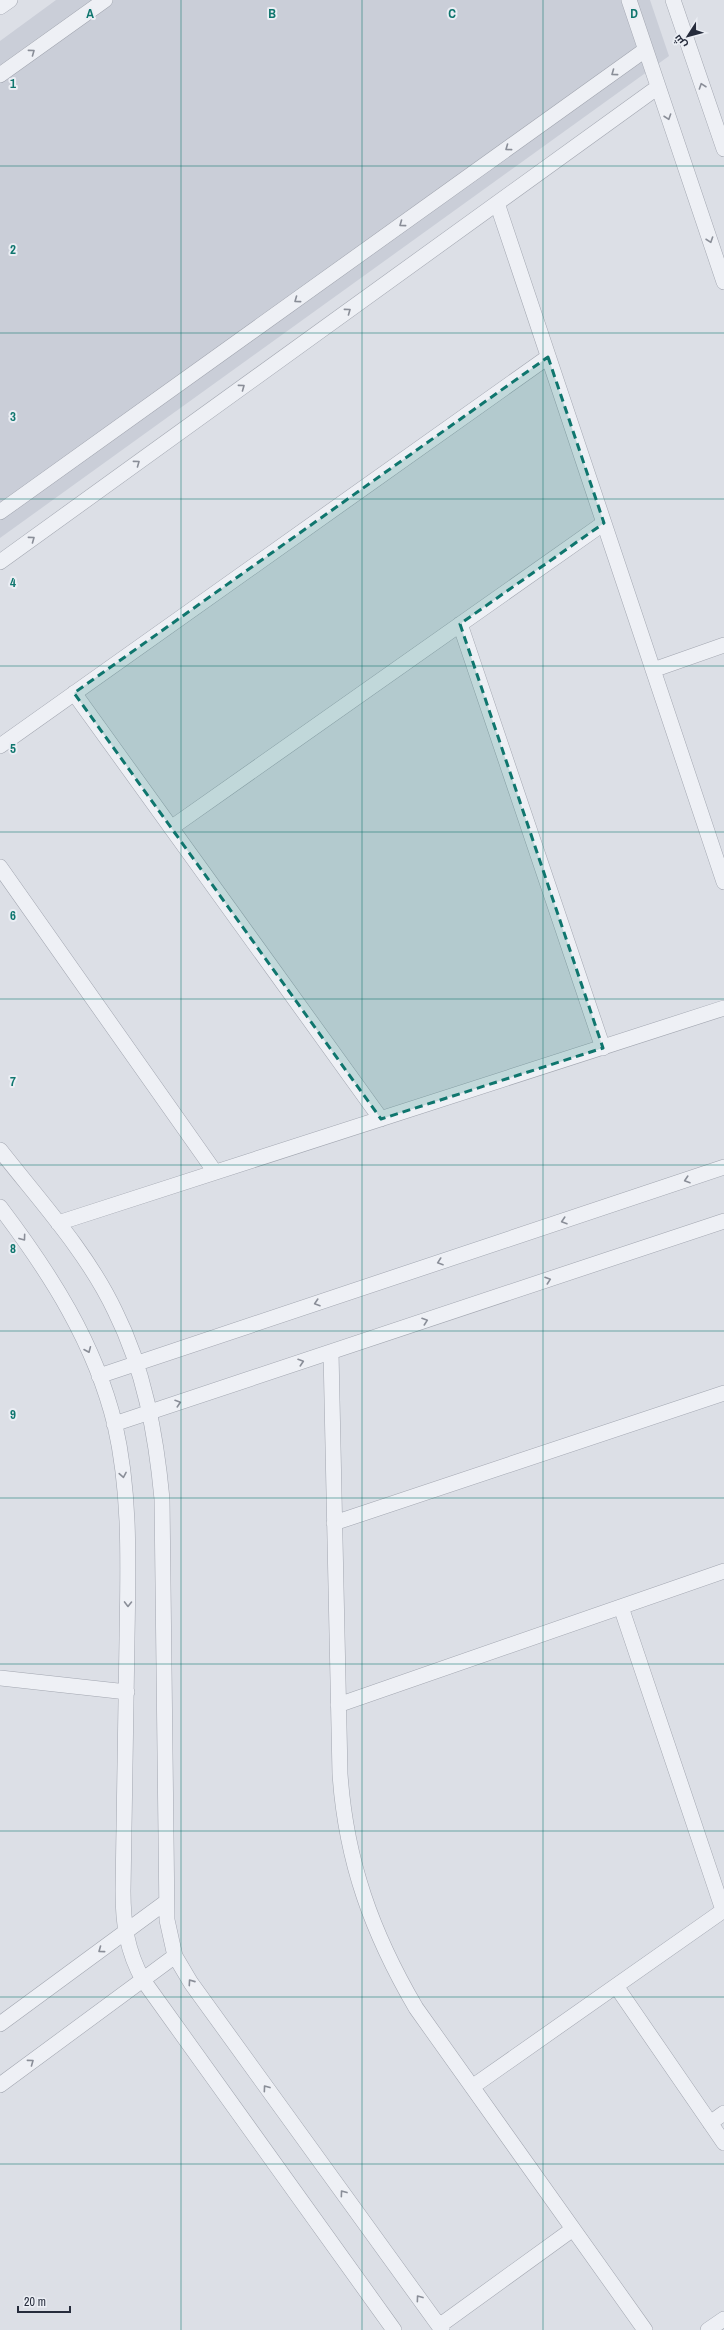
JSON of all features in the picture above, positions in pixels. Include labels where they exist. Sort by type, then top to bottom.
[{"type":"street","points":[[0,8],[10,0]]},
{"type":"street","points":[[0,75],[105,0]]},
{"type":"street","points":[[629,0],[724,282]]},
{"type":"street","points":[[673,0],[724,149]]},
{"type":"street","points":[[0,512],[645,50]]},
{"type":"street","points":[[0,562],[658,88]]},
{"type":"street","points":[[497,203],[724,882]]},
{"type":"street","points":[[0,746],[548,357]]},
{"type":"street","points":[[171,828],[604,523]]},
{"type":"street","points":[[460,624],[603,1048]]},
{"type":"street","points":[[653,670],[724,645]]},
{"type":"street","points":[[74,693],[381,1119]]},
{"type":"street","points":[[0,867],[215,1172]]},
{"type":"street","points":[[58,1223],[724,1008]]},
{"type":"street","points":[[0,1150],[58,1223],[86,1262],[115,1310],[137,1363],[150,1413],[158,1456],[162,1499],[166,1902],[170,1939],[175,1956],[191,1983],[440,2328],[573,2229]]},
{"type":"street","points":[[99,1376],[724,1167]]},
{"type":"street","points":[[0,1207],[52,1278],[78,1324],[99,1376],[114,1424],[126,1493],[129,1562],[123,1891],[125,1932],[129,1949],[143,1980],[394,2330]]},
{"type":"street","points":[[114,1424],[724,1221]]},
{"type":"street","points":[[331,1352],[340,1774],[345,1827],[356,1875],[372,1923],[392,1966],[416,2008],[645,2330]]},
{"type":"street","points":[[334,1523],[724,1393]]},
{"type":"street","points":[[338,1705],[724,1571]]},
{"type":"street","points":[[472,2087],[724,1910],[621,1607]]},
{"type":"street","points":[[0,1678],[127,1692]]},
{"type":"street","points":[[0,2024],[166,1902]]},
{"type":"street","points":[[0,2085],[175,1956]]},
{"type":"street","points":[[616,1986],[724,2143]]},
{"type":"street","points":[[710,2123],[724,2114]]},
{"type":"street","points":[[708,2330],[724,2319]]},
{"type":"highlighted area","points":[[548,357],[604,523],[460,624],[603,1048],[381,1119],[74,693]]},
{"type":"shaded area","points":[[56,0],[650,0],[669,56],[0,538],[0,41]]}]
